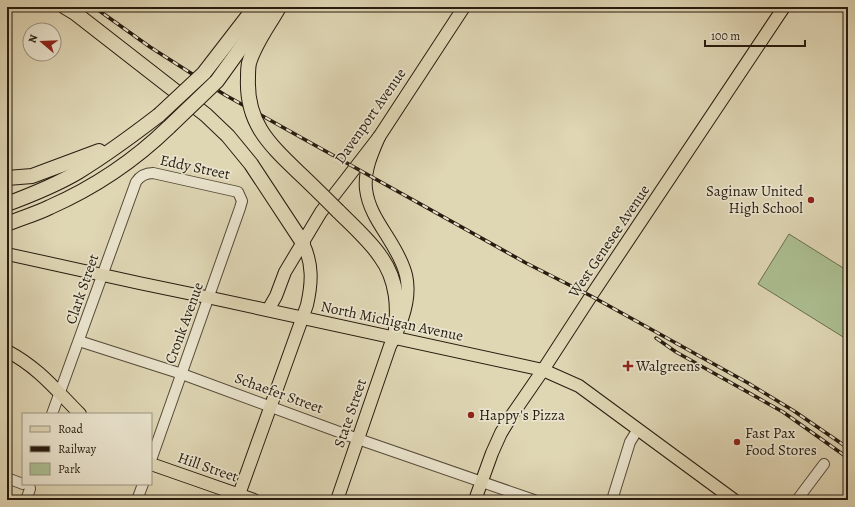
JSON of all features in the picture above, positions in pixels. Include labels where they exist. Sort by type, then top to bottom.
[{"type":"highway","points":[[64,7],[76,13],[206,115],[228,136],[251,164],[302,243]]},
{"type":"highway","points":[[7,204],[36,193],[77,173],[125,141],[159,115],[204,73],[255,7]]},
{"type":"highway","points":[[7,224],[50,207],[93,186],[138,155],[169,128],[216,81],[270,7]]},
{"type":"highway","points":[[279,7],[255,49],[249,64],[247,90],[250,107],[264,138],[380,254],[394,282],[398,317],[395,338]]},
{"type":"highway","points":[[7,178],[32,176],[125,141]]},
{"type":"main road","name":"Davenport Avenue","points":[[268,310],[276,296],[285,272],[321,212],[378,137],[464,7]]},
{"type":"main road","name":"West Genesee Avenue","points":[[475,500],[501,433],[784,7]]},
{"type":"main road","name":"State Street","points":[[337,500],[390,346],[395,338],[407,305],[409,290],[407,273],[395,248],[370,205],[366,189],[369,160],[378,137]]},
{"type":"main road","points":[[238,497],[302,318],[310,290],[311,277],[308,254],[302,243]]},
{"type":"main road","name":"North Michigan Avenue","points":[[7,254],[543,370],[579,386],[734,500]]},
{"type":"main road","points":[[7,351],[32,366],[60,392],[79,413]]},
{"type":"main road","name":"Hill Street","points":[[152,464],[238,497],[254,500]]},
{"type":"street","name":"Eddy Street","points":[[142,175],[153,173],[238,192],[240,195]]},
{"type":"street","name":"Clark Street","points":[[52,413],[136,182],[142,175]]},
{"type":"street","name":"Cronk Avenue","points":[[152,457],[240,208],[242,201],[240,195]]},
{"type":"street","name":"Schaefer Street","points":[[79,341],[182,374],[358,439],[534,500]]},
{"type":"street","points":[[612,500],[630,442],[638,429]]},
{"type":"street","points":[[797,500],[824,464]]},
{"type":"street","points":[[7,478],[22,483]]},
{"type":"street","points":[[26,500],[30,489],[27,485]]},
{"type":"street","points":[[137,500],[143,485]]},
{"type":"green space","points":[[789,234],[848,271],[848,340],[758,284]]},
{"type":"railway","points":[[94,7],[150,47],[225,95],[526,263],[591,296],[748,383],[794,411],[848,448]]},
{"type":"railway","points":[[656,338],[676,352],[783,412],[848,458]]},
{"type":"place","name":"Saginaw United High School","points":[[811,200]]},
{"type":"place","name":"Walgreens","points":[[628,366]]},
{"type":"place","name":"Happy's Pizza","points":[[471,415]]},
{"type":"place","name":"Fast Pax Food Stores","points":[[737,442]]}]
